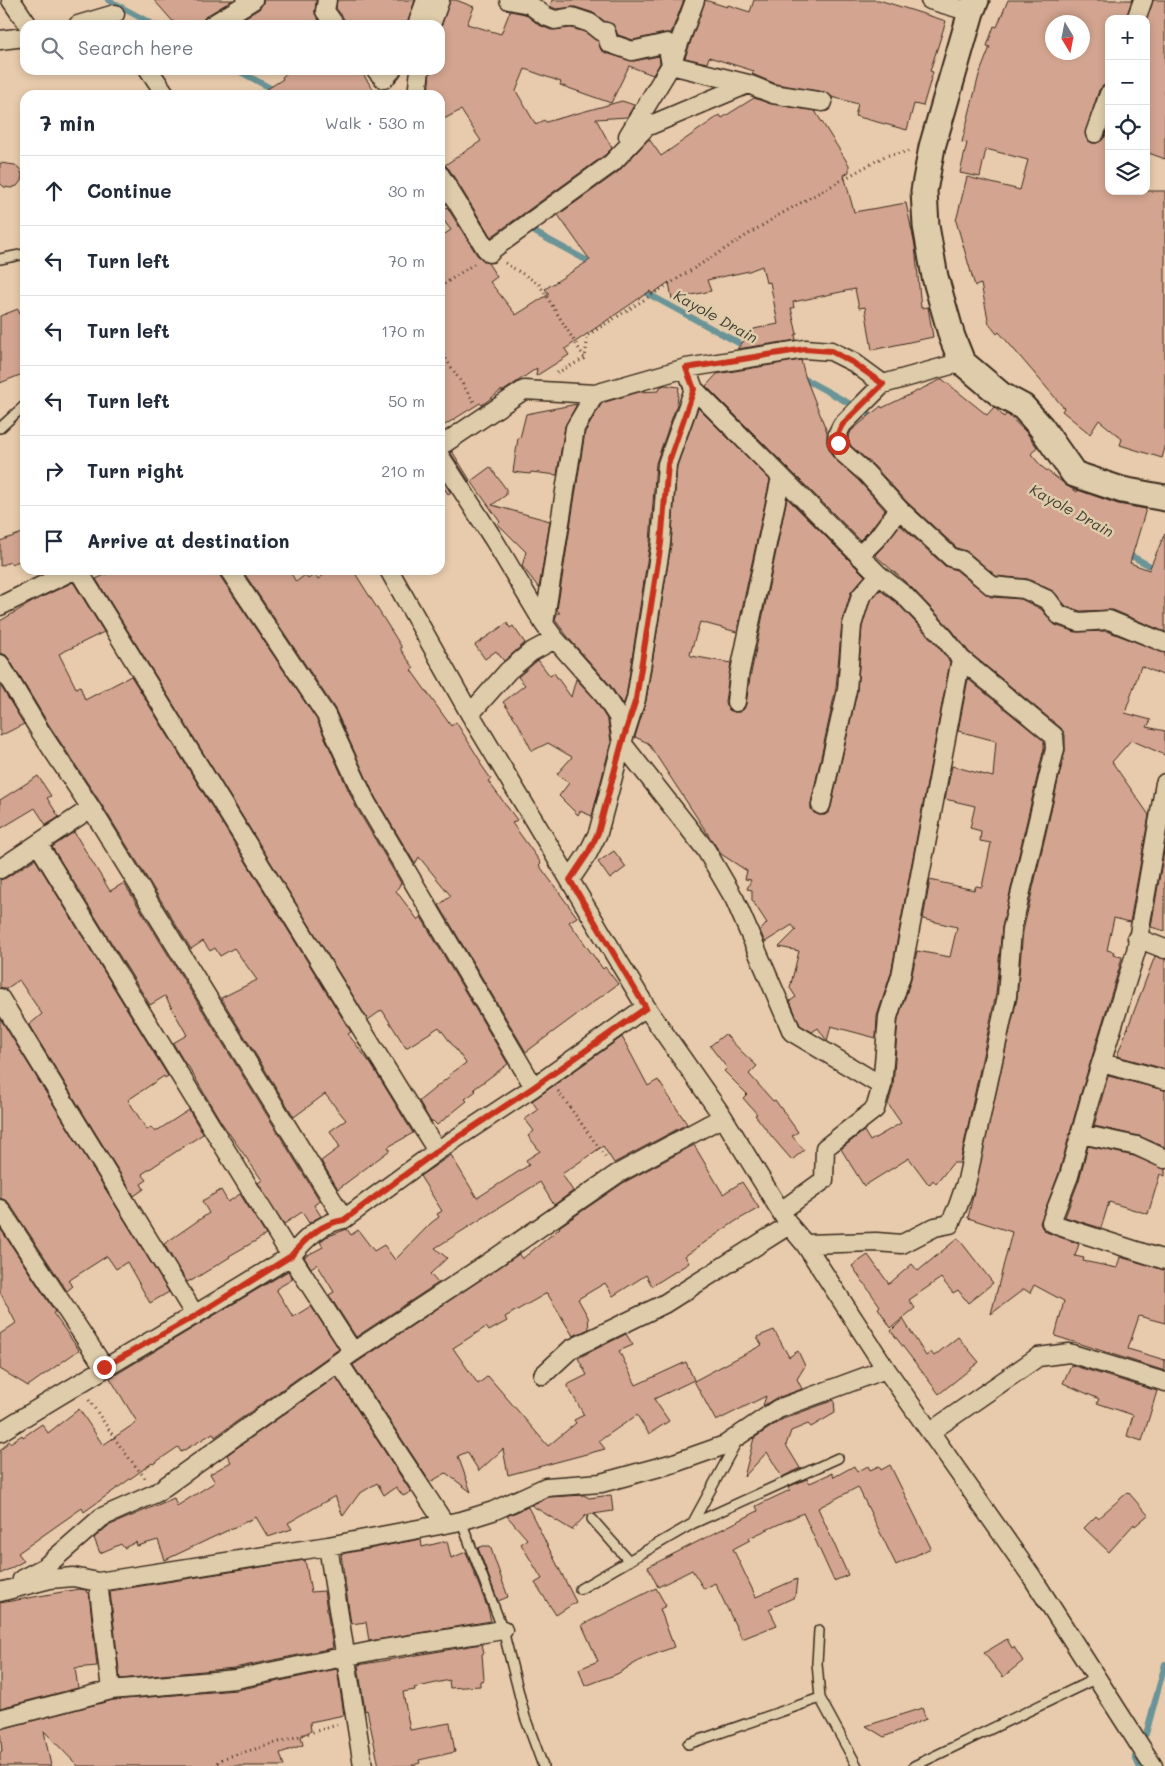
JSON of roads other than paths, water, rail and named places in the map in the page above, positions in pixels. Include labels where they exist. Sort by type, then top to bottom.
[{"type":"street","points":[[11,0],[25,20]]},
{"type":"street","points":[[220,20],[253,0]]},
{"type":"street","points":[[327,0],[325,11],[331,20]]},
{"type":"street","points":[[419,20],[426,0]]},
{"type":"street","points":[[433,20],[440,0]]},
{"type":"street","points":[[509,0],[529,4],[545,16],[555,20],[572,17],[590,23],[600,31],[606,32],[609,43],[632,51],[667,43],[671,65]]},
{"type":"street","points":[[612,163],[671,65],[695,0]]},
{"type":"street","points":[[930,0],[974,6],[932,146],[924,191],[926,226],[935,277],[952,337],[962,362],[1001,395],[1023,407],[1041,428],[1074,474],[1122,490],[1165,498]]},
{"type":"street","points":[[1138,15],[1144,0]]},
{"type":"street","points":[[95,20],[118,13]]},
{"type":"street","points":[[0,52],[14,38]]},
{"type":"street","points":[[671,65],[748,84],[773,94],[823,102]]},
{"type":"street","points":[[152,75],[163,90]]},
{"type":"street","points":[[418,90],[419,75]]},
{"type":"street","points":[[445,183],[490,253],[492,249],[612,163],[646,127],[748,84]]},
{"type":"street","points":[[1095,133],[1105,105]]},
{"type":"street","points":[[445,443],[524,390],[595,394],[686,368],[805,349],[831,351],[852,362],[883,384]]},
{"type":"street","points":[[962,362],[883,384],[842,425],[837,440],[842,452],[866,473],[899,509],[952,558],[961,560],[992,586],[1024,590],[1048,600],[1059,615],[1079,622],[1109,620],[1165,643]]},
{"type":"street","points":[[686,368],[694,389],[878,575],[904,594],[944,636],[961,659],[1054,736],[1055,749],[1012,929],[1007,996],[967,1180],[950,1224],[935,1227],[902,1244],[876,1242],[805,1244]]},
{"type":"street","points":[[570,880],[588,853],[598,833],[636,699],[661,543],[668,464],[694,389]]},
{"type":"street","points":[[544,624],[575,428],[595,394]]},
{"type":"street","points":[[445,464],[494,540],[544,624],[602,692],[618,717],[622,743],[711,858],[735,900],[792,1032],[882,1086]]},
{"type":"street","points":[[736,702],[739,676],[781,477]]},
{"type":"street","points":[[859,556],[878,537],[899,509]]},
{"type":"street","points":[[0,606],[64,575]]},
{"type":"street","points":[[81,575],[437,1151]]},
{"type":"street","points":[[232,575],[326,715],[366,802],[541,1082]]},
{"type":"street","points":[[392,575],[470,714],[646,1008],[723,1117],[785,1218],[805,1244],[886,1369],[1032,1577],[1153,1766]]},
{"type":"street","points":[[821,805],[847,690],[852,625],[861,596],[878,575]]},
{"type":"street","points":[[470,714],[508,671],[531,652],[555,639]]},
{"type":"street","points":[[544,1375],[571,1349],[664,1304],[785,1218],[824,1180],[825,1148],[874,1109],[882,1086],[888,1017],[901,976],[961,659]]},
{"type":"street","points":[[0,664],[91,808],[344,1220]]},
{"type":"street","points":[[1165,783],[1136,952],[1090,1099],[1069,1176],[1051,1222],[1165,1260]]},
{"type":"street","points":[[2,864],[38,844],[91,808]]},
{"type":"street","points":[[38,844],[291,1256],[353,1352]]},
{"type":"street","points":[[1137,938],[1165,949]]},
{"type":"street","points":[[0,998],[195,1316]]},
{"type":"street","points":[[0,1432],[104,1367],[195,1316],[291,1256],[316,1230],[335,1221],[344,1220],[437,1151],[541,1082],[646,1008]]},
{"type":"street","points":[[1102,1062],[1165,1080]]},
{"type":"street","points":[[1,1591],[45,1566],[102,1517],[156,1493],[353,1352],[473,1274],[617,1174],[723,1117]]},
{"type":"street","points":[[1081,1134],[1136,1146],[1165,1159]]},
{"type":"street","points":[[0,1209],[104,1367]]},
{"type":"street","points":[[930,1432],[1038,1357],[1069,1353],[1165,1382]]},
{"type":"street","points":[[339,1363],[453,1523]]},
{"type":"street","points":[[1,1591],[50,1578],[72,1577],[98,1582],[328,1546],[453,1523],[494,1511],[546,1486],[601,1483],[674,1463],[725,1445],[778,1409],[886,1369]]},
{"type":"street","points":[[328,1546],[363,1766]]},
{"type":"street","points":[[98,1582],[111,1690]]},
{"type":"street","points":[[0,1719],[111,1690],[236,1679],[347,1656],[503,1630]]},
{"type":"lane","points":[[0,259],[20,255]]},
{"type":"lane","points":[[0,428],[20,410]]},
{"type":"lane","points":[[692,1524],[741,1434]]},
{"type":"lane","points":[[580,1589],[692,1524],[838,1458]]},
{"type":"lane","points":[[592,1519],[629,1561]]},
{"type":"lane","points":[[453,1523],[503,1630],[525,1717],[543,1766]]},
{"type":"lane","points":[[819,1630],[817,1663],[820,1698],[857,1766]]},
{"type":"lane","points":[[914,1766],[1097,1678]]},
{"type":"lane","points":[[688,1744],[820,1698]]},
{"type":"waterway","name":"Kayole Drain","points":[[108,0],[145,20]]},
{"type":"waterway","name":"Kayole Drain","points":[[246,75],[274,90]]},
{"type":"waterway","name":"Kayole Drain","points":[[507,217],[595,265]]},
{"type":"waterway","name":"Kayole Drain","points":[[641,290],[757,353]]},
{"type":"waterway","name":"Kayole Drain","points":[[799,376],[878,419]]},
{"type":"waterway","name":"Kayole Drain","points":[[1126,553],[1165,574]]},
{"type":"waterway","name":"Kayole Drain","points":[[1146,1734],[1165,1664]]},
{"type":"waterway","name":"Kayole Drain","points":[[1135,1757],[1139,1766]]}]
